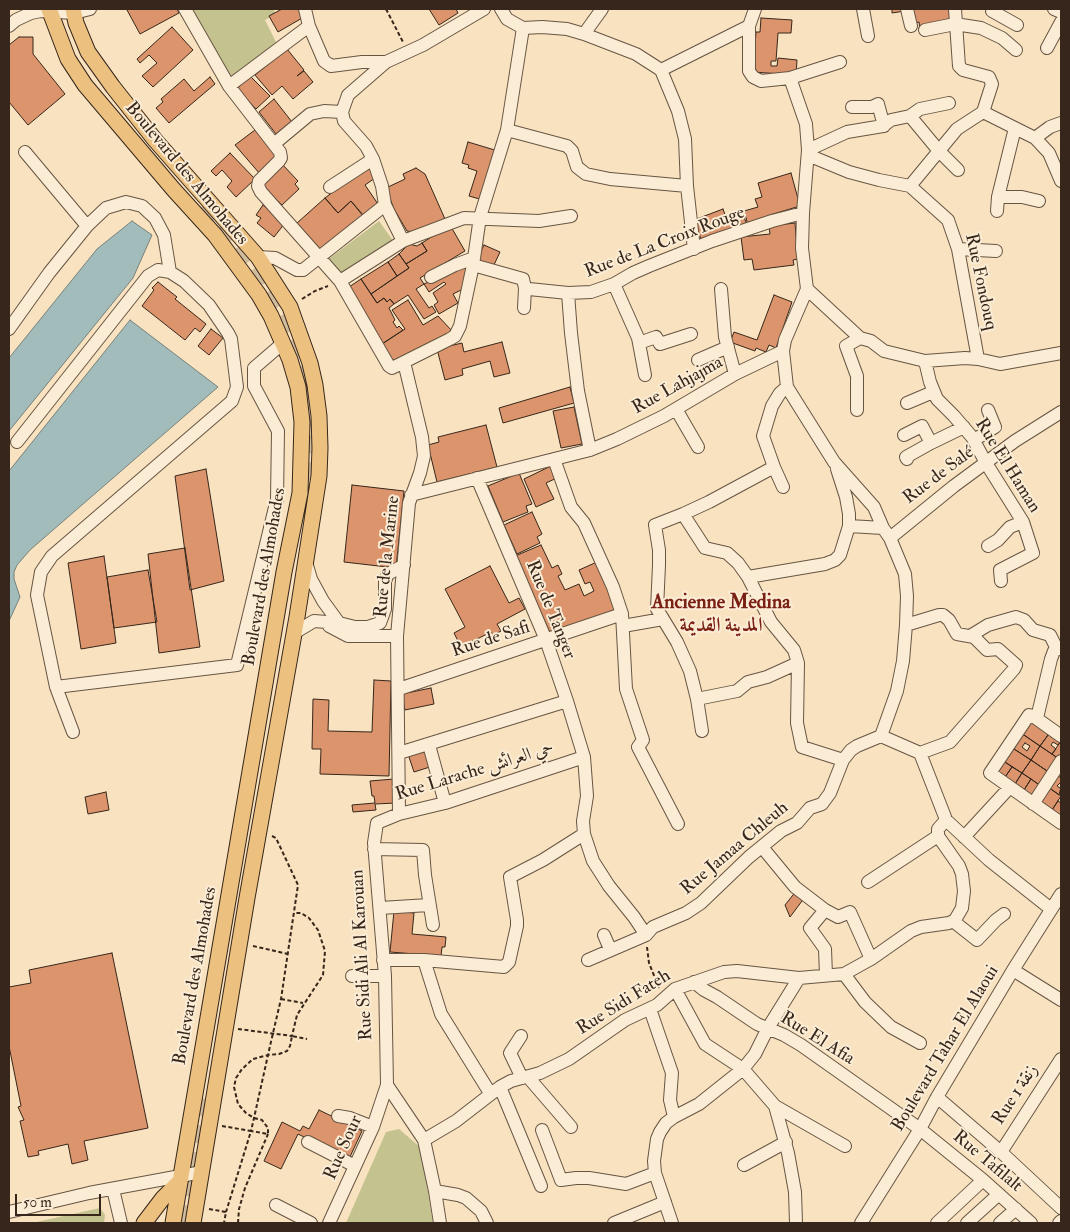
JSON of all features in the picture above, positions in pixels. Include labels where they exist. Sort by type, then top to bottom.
[{"type":"main road","name":"Boulevard des Almohades","points":[[49,10],[68,59],[85,85],[168,184],[215,236],[259,295],[290,360],[298,387],[302,422],[300,493],[284,572],[173,1223]]},
{"type":"main road","name":"Boulevard des Almohades","points":[[73,11],[79,32],[88,52],[113,87],[155,140],[258,257],[290,307],[310,363],[315,385],[320,448],[319,476],[298,617],[247,898],[194,1223]]},
{"type":"main road","points":[[283,343],[302,339]]},
{"type":"main road","points":[[229,896],[247,898]]},
{"type":"main road","points":[[144,1223],[180,1179]]},
{"type":"street","points":[[9,26],[16,20],[31,13],[49,10],[73,11],[90,9]]},
{"type":"street","points":[[185,9],[229,86],[280,152],[281,158],[259,181],[258,186],[261,192],[340,281],[390,367],[404,362],[455,336],[460,326],[480,218],[507,130],[523,28]]},
{"type":"street","points":[[305,9],[309,26],[326,64],[330,66],[386,62],[408,53],[484,9]]},
{"type":"street","points":[[501,9],[507,19],[523,28],[542,26],[567,29],[584,34],[627,50],[647,60],[661,70],[682,122],[694,249]]},
{"type":"street","points":[[584,34],[602,9]]},
{"type":"street","points":[[754,9],[748,26],[749,71],[753,77],[761,81],[790,78],[840,62]]},
{"type":"street","points":[[863,9],[868,36]]},
{"type":"street","points":[[907,9],[911,26]]},
{"type":"street","points":[[808,152],[849,172],[910,186],[957,129],[983,112],[992,84],[992,80],[989,77],[960,69],[955,9]]},
{"type":"street","points":[[1054,9],[1061,12]]},
{"type":"street","points":[[989,10],[1017,24]]},
{"type":"street","points":[[1047,48],[1061,22]]},
{"type":"street","points":[[925,30],[955,24],[991,32],[1002,38],[1016,50]]},
{"type":"street","points":[[229,86],[309,26]]},
{"type":"street","points":[[661,70],[748,26]]},
{"type":"street","points":[[386,62],[348,95],[342,112],[344,121],[366,146],[373,159],[382,186],[385,205],[403,241]]},
{"type":"street","points":[[790,78],[806,124],[808,152],[802,248],[806,289],[785,340],[783,351],[787,386],[834,462],[874,507],[905,574],[907,596],[903,661],[897,691],[882,736],[920,753],[950,742],[1016,667],[1015,663],[1002,651],[996,648],[987,650],[976,638],[957,634],[949,620],[939,614],[906,625]]},
{"type":"street","points":[[808,152],[848,132],[884,126],[891,120],[910,116],[920,109],[949,103]]},
{"type":"street","points":[[852,107],[872,107],[878,104],[884,126]]},
{"type":"street","points":[[274,144],[310,114],[324,110],[342,112]]},
{"type":"street","points":[[983,112],[1035,138],[1049,153],[1061,180]]},
{"type":"street","points":[[910,116],[939,151],[958,170]]},
{"type":"street","points":[[1035,138],[1050,127],[1061,123]]},
{"type":"street","points":[[997,211],[998,197],[1015,128]]},
{"type":"street","points":[[507,130],[567,146],[572,151],[577,167],[586,174],[610,179],[687,186]]},
{"type":"street","points":[[25,152],[87,226]]},
{"type":"street","points":[[330,187],[373,159]]},
{"type":"street","name":"Rue Fondouq","points":[[910,186],[948,220],[958,249],[978,358]]},
{"type":"street","points":[[998,197],[1022,197],[1039,201]]},
{"type":"street","points":[[9,329],[49,273],[87,226],[106,208],[126,202],[142,206],[155,218],[164,235],[170,272]]},
{"type":"street","points":[[258,257],[275,258],[301,271],[385,205]]},
{"type":"street","name":"Rue de La Croix Rouge","points":[[525,288],[568,293],[597,291],[614,284],[633,272],[772,221],[803,213]]},
{"type":"street","points":[[340,281],[403,241],[464,218],[539,221],[571,216]]},
{"type":"street","points":[[958,249],[996,251]]},
{"type":"street","points":[[431,277],[454,265],[473,262],[522,279],[525,288],[524,308]]},
{"type":"street","points":[[17,442],[148,276],[158,270],[170,272],[184,281],[209,305],[231,339],[237,380],[236,394],[232,401],[52,556],[41,572],[37,594],[56,686],[73,732]]},
{"type":"street","points":[[614,284],[639,343],[645,375]]},
{"type":"street","points":[[721,289],[722,311],[735,374]]},
{"type":"street","points":[[806,289],[860,338],[871,341],[884,351],[925,361],[978,358],[1000,364],[1061,353]]},
{"type":"street","points":[[568,293],[578,391],[590,450]]},
{"type":"street","points":[[639,343],[656,337],[660,344],[691,334]]},
{"type":"street","points":[[857,410],[857,376],[846,346],[860,338]]},
{"type":"street","points":[[237,380],[283,343]]},
{"type":"street","points":[[698,360],[728,347]]},
{"type":"street","name":"Rue Lahjajma","points":[[411,495],[590,450],[617,439],[676,409],[735,374],[783,351]]},
{"type":"street","name":"Rue El Haman","points":[[925,361],[933,392],[937,399],[974,440],[1023,522],[1033,553],[1000,570],[1001,581]]},
{"type":"street","name":"Rue de la Marine","points":[[399,814],[397,636],[411,495],[420,473],[424,456],[422,437],[404,362]]},
{"type":"street","points":[[56,686],[238,665],[277,498],[278,431],[254,386],[254,368]]},
{"type":"street","points":[[784,487],[774,467],[763,436],[772,406],[787,386]]},
{"type":"street","points":[[907,403],[933,392]]},
{"type":"street","points":[[676,409],[698,447]]},
{"type":"street","points":[[974,440],[996,427],[988,410]]},
{"type":"street","name":"Rue de Salé","points":[[887,533],[986,462],[1061,412]]},
{"type":"street","points":[[904,435],[922,426],[932,443]]},
{"type":"street","points":[[907,460],[906,457],[964,427]]},
{"type":"street","points":[[554,459],[571,507],[584,523],[613,587],[622,620],[626,688],[643,740],[638,747],[678,824]]},
{"type":"street","points":[[748,577],[825,564],[835,560],[840,555],[849,526],[849,514],[846,497],[834,462]]},
{"type":"street","points":[[702,731],[690,671],[676,642],[658,612],[656,603],[659,550],[655,525],[683,514],[774,467]]},
{"type":"street","name":"Rue de Tanger","points":[[477,478],[546,640],[584,757],[587,796],[583,820],[584,834]]},
{"type":"street","points":[[683,514],[705,548],[727,553],[738,563],[748,577],[771,622],[794,650],[798,663],[797,724],[802,746],[805,749],[843,760]]},
{"type":"street","points":[[988,546],[998,540],[1010,528],[1023,522]]},
{"type":"street","points":[[849,526],[887,533]]},
{"type":"street","points":[[306,560],[311,579],[323,602],[340,623]]},
{"type":"street","points":[[294,633],[314,621],[340,623],[355,627],[380,623],[385,609],[385,581],[388,574],[404,564]]},
{"type":"street","points":[[298,617],[324,624],[348,636],[397,636]]},
{"type":"street","points":[[970,636],[988,625],[1016,617],[1024,620],[1032,630],[1050,635],[1056,652],[1037,718]]},
{"type":"street","name":"Rue de Safi","points":[[399,689],[546,640],[622,620],[663,619]]},
{"type":"street","points":[[697,699],[737,691],[746,683],[767,678],[798,663]]},
{"type":"street","points":[[399,753],[567,701]]},
{"type":"street","points":[[1061,736],[1031,714],[991,771],[992,775],[1061,823]]},
{"type":"street","name":"Rue Jamaa Chleuh","points":[[588,960],[646,935],[653,927],[686,912],[701,902],[749,857],[782,831],[797,823],[810,808],[822,804],[826,800],[843,760],[857,746],[882,736]]},
{"type":"street","points":[[430,744],[445,802]]},
{"type":"street","points":[[920,753],[945,819],[989,860],[1051,909]]},
{"type":"street","name":"Rue Larache حي العرائش","points":[[377,823],[399,814],[445,802],[584,757]]},
{"type":"street","points":[[1034,804],[1061,761]]},
{"type":"street","points":[[964,837],[1010,787]]},
{"type":"street","points":[[945,819],[938,829],[938,836],[959,866],[964,891],[962,908],[953,921],[977,940],[1004,914]]},
{"type":"street","name":"Rue Sidi Ali Al Karouan","points":[[377,823],[374,850],[385,976],[387,1085]]},
{"type":"street","points":[[384,960],[424,960],[504,968],[509,962],[517,926],[510,876],[543,860],[584,834],[593,861],[646,935]]},
{"type":"street","points":[[868,882],[938,836]]},
{"type":"street","points":[[762,847],[795,887],[825,910],[838,917],[850,912],[871,959]]},
{"type":"street","points":[[374,850],[423,850],[433,925]]},
{"type":"street","name":"Boulevard Tahar El Alaoui","points":[[861,1223],[920,1128],[1012,970],[1061,894]]},
{"type":"street","points":[[380,908],[429,905]]},
{"type":"street","points":[[825,910],[810,928],[825,949],[826,975]]},
{"type":"street","name":"Rue Sidi Fateh","points":[[424,1140],[456,1121],[495,1090],[511,1081],[569,1059],[625,1020],[650,1009],[675,989],[724,972],[737,971],[799,978],[844,974],[871,959],[911,931],[921,927],[953,921]]},
{"type":"street","points":[[604,935],[610,949]]},
{"type":"street","points":[[424,960],[441,1014],[495,1090],[541,1186]]},
{"type":"street","points":[[1012,970],[1061,1000]]},
{"type":"street","points":[[844,974],[865,1002],[891,1027],[920,1044]]},
{"type":"street","points":[[352,976],[385,976]]},
{"type":"street","points":[[672,1223],[655,1173],[654,1161],[657,1139],[666,1123],[699,1104],[743,1069],[755,1054],[768,1028],[799,978]]},
{"type":"street","name":"Rue El Afia","points":[[694,982],[744,1016],[801,1046],[920,1128]]},
{"type":"street","points":[[675,989],[701,1040],[705,1044],[743,1069],[775,1106],[845,1146]]},
{"type":"street","points":[[650,1009],[672,1073],[670,1100],[674,1117]]},
{"type":"street","points":[[521,1036],[510,1053],[525,1077],[571,1127]]},
{"type":"street","name":"Rue 1 زنقة","points":[[1001,1152],[1061,1059]]},
{"type":"street","points":[[387,1085],[424,1140],[436,1191],[440,1223]]},
{"type":"street","name":"Rue Sour","points":[[329,1223],[373,1127],[387,1085]]},
{"type":"street","points":[[937,1097],[1001,1152],[1061,1208]]},
{"type":"street","points":[[775,1106],[786,1142],[795,1192],[796,1223]]},
{"type":"street","points":[[338,1116],[350,1118],[373,1127]]},
{"type":"street","name":"Rue Tafilalt","points":[[920,1128],[1031,1223]]},
{"type":"street","points":[[542,1130],[561,1180],[589,1178],[626,1184],[655,1173]]},
{"type":"street","points":[[308,1142],[355,1166]]},
{"type":"street","points":[[744,1166],[786,1142]]},
{"type":"street","points":[[9,1212],[114,1189],[180,1179],[202,1172]]},
{"type":"street","points":[[937,1223],[983,1180]]},
{"type":"street","points":[[114,1189],[121,1223]]},
{"type":"street","points":[[436,1191],[466,1198],[481,1211],[487,1223]]},
{"type":"street","points":[[967,1223],[999,1194]]},
{"type":"street","points":[[614,1223],[666,1202]]},
{"type":"street","points":[[276,1205],[311,1223]]},
{"type":"street","points":[[1000,1223],[1016,1210]]},
{"type":"path","points":[[386,9],[408,53]]},
{"type":"path","points":[[290,307],[315,290],[340,281]]},
{"type":"path","points":[[224,1223],[251,1131],[281,999],[298,885],[276,838],[259,832]]},
{"type":"path","points":[[238,1223],[239,1208],[245,1188],[268,1134],[268,1128],[262,1120],[246,1113],[238,1104],[234,1087],[236,1078],[242,1069],[253,1059],[287,1051],[297,1015],[323,975],[326,962],[326,951],[318,930],[309,918],[301,913],[294,913]]},
{"type":"path","points":[[646,935],[649,963],[665,998]]},
{"type":"path","points":[[240,943],[288,954]]},
{"type":"path","points":[[281,999],[304,1004]]},
{"type":"path","points":[[226,1028],[307,1039]]},
{"type":"path","points":[[210,1124],[268,1134]]},
{"type":"path","points":[[196,1207],[226,1212]]},
{"type":"shaded area","points":[[186,9],[273,9],[276,14],[265,20],[277,44],[229,86]]},
{"type":"shaded area","points":[[379,221],[394,242],[338,277],[326,261]]},
{"type":"shaded area","points":[[399,1129],[421,1148],[433,1223],[346,1223],[386,1132]]},
{"type":"shaded area","points":[[100,1208],[105,1215],[104,1223],[32,1223]]},
{"type":"water","points":[[132,221],[152,235],[133,278],[9,431],[9,358],[97,249]]},
{"type":"water","points":[[130,320],[218,387],[30,550],[17,565],[14,572],[14,579],[20,597],[9,621],[9,471]]},
{"type":"building","points":[[177,9],[179,13],[140,34],[127,10]]},
{"type":"building","points":[[282,9],[299,9],[304,17],[278,32],[269,16]]},
{"type":"building","points":[[429,9],[456,9],[458,13],[439,25]]},
{"type":"building","points":[[892,9],[905,9],[905,11],[892,13]]},
{"type":"building","points":[[949,9],[952,24],[920,30],[919,22],[911,24],[909,10]]},
{"type":"building","points":[[761,18],[792,20],[791,33],[778,33],[776,61],[771,61],[771,66],[777,66],[778,58],[797,60],[796,75],[753,72],[756,32],[760,32]]},
{"type":"building","points":[[172,27],[193,50],[153,87],[142,76],[157,63],[149,55],[140,63],[137,59]]},
{"type":"building","points":[[19,37],[33,37],[33,54],[65,94],[28,125],[9,102],[9,45]]},
{"type":"building","points":[[287,49],[304,70],[297,76],[304,71],[313,82],[293,99],[282,86],[272,95],[255,75]]},
{"type":"building","points":[[250,76],[270,96],[256,109],[237,89]]},
{"type":"building","points":[[210,77],[215,84],[169,123],[156,108],[163,102],[161,99],[184,79],[194,91]]},
{"type":"building","points":[[274,99],[292,122],[276,134],[259,112]]},
{"type":"building","points":[[255,130],[279,158],[260,174],[235,145]]},
{"type":"building","points":[[468,142],[498,151],[483,200],[469,196],[477,171],[468,168],[469,165],[462,163]]},
{"type":"building","points":[[230,153],[255,179],[236,197],[227,187],[232,181],[222,170],[216,176],[211,171]]},
{"type":"building","points":[[282,164],[298,181],[295,184],[299,189],[282,205],[261,184]]},
{"type":"building","points":[[371,166],[375,178],[365,185],[378,204],[364,217],[351,201],[338,213],[325,198]]},
{"type":"building","points":[[416,168],[425,174],[445,219],[414,232],[407,231],[394,209],[386,188],[405,179],[403,174]]},
{"type":"building","points":[[791,173],[800,206],[770,215],[748,225],[744,211],[758,207],[755,199],[762,197],[758,183]]},
{"type":"building","points":[[325,198],[338,213],[351,201],[363,215],[320,249],[297,223]]},
{"type":"building","points":[[263,205],[285,223],[274,237],[257,223],[261,218],[256,215]]},
{"type":"building","points":[[723,209],[728,223],[744,217],[747,225],[702,242],[694,220]]},
{"type":"building","points":[[795,223],[798,259],[793,260],[794,265],[754,270],[752,259],[744,260],[741,237],[770,234],[769,226]]},
{"type":"building","points":[[450,225],[465,251],[420,278],[424,284],[416,289],[429,308],[432,306],[436,312],[424,319],[408,295],[394,304],[390,299],[387,302],[384,298],[377,303],[371,294],[409,268],[406,264],[427,251],[422,243]]},
{"type":"building","points":[[422,243],[427,251],[406,264],[399,254],[409,244],[417,246]]},
{"type":"building","points":[[484,245],[500,252],[493,267],[477,259]]},
{"type":"building","points":[[399,254],[409,268],[397,276],[388,262]]},
{"type":"building","points":[[388,262],[397,276],[371,294],[361,279]]},
{"type":"building","points":[[469,263],[463,289],[453,294],[458,303],[439,314],[434,305],[438,302],[433,293],[446,284],[444,282],[429,292],[424,284]]},
{"type":"building","points":[[361,279],[377,303],[384,298],[387,302],[390,299],[394,304],[389,308],[395,320],[393,322],[397,328],[399,326],[403,330],[382,344],[349,287]]},
{"type":"building","points":[[158,282],[177,297],[175,299],[206,324],[200,332],[195,328],[185,340],[142,306],[154,290],[152,288]]},
{"type":"building","points":[[774,295],[792,302],[776,348],[769,345],[766,352],[756,348],[755,351],[730,342],[734,332],[757,340]]},
{"type":"building","points":[[408,300],[423,325],[438,316],[453,332],[395,363],[391,361],[382,344],[405,329],[392,310]]},
{"type":"building","points":[[211,329],[223,338],[209,355],[198,346]]},
{"type":"building","points":[[502,342],[510,373],[494,377],[490,361],[462,369],[463,375],[445,380],[437,349],[462,343],[464,352]]},
{"type":"building","points":[[570,387],[574,403],[503,423],[499,408]]},
{"type":"building","points":[[574,407],[582,444],[561,448],[553,411]]},
{"type":"building","points":[[486,425],[497,467],[437,482],[428,445],[439,442],[438,437]]},
{"type":"building","points":[[553,465],[559,477],[546,483],[554,499],[536,507],[524,479]]},
{"type":"building","points":[[206,469],[224,581],[190,590],[175,476]]},
{"type":"building","points":[[519,473],[532,504],[526,506],[528,512],[503,522],[488,486]]},
{"type":"building","points":[[352,485],[404,491],[396,568],[344,562]]},
{"type":"building","points":[[532,512],[542,534],[537,537],[540,543],[517,554],[504,525]]},
{"type":"building","points":[[541,545],[552,568],[558,565],[562,574],[558,576],[565,590],[579,584],[584,596],[594,591],[590,582],[585,584],[579,570],[597,562],[618,608],[552,637],[515,556]]},
{"type":"building","points":[[185,548],[200,647],[159,653],[148,554]]},
{"type":"building","points":[[104,556],[116,643],[81,649],[68,563]]},
{"type":"building","points":[[490,566],[509,603],[519,598],[525,609],[497,624],[501,631],[493,635],[491,632],[461,647],[454,633],[465,627],[445,589]]},
{"type":"building","points":[[148,570],[157,622],[114,628],[107,577]]},
{"type":"building","points":[[374,680],[391,681],[389,776],[320,774],[321,749],[312,749],[313,699],[329,700],[328,731],[372,732]]},
{"type":"building","points":[[431,688],[434,704],[405,710],[402,694]]},
{"type":"building","points":[[1032,717],[1051,731],[1040,746],[1021,733]]},
{"type":"building","points":[[1051,731],[1061,741],[1058,745],[1053,742],[1051,745],[1056,749],[1052,754],[1040,746]]},
{"type":"building","points":[[1021,733],[1040,746],[1031,760],[1011,747]],"holes":[[[1025,743],[1030,746],[1027,751],[1022,747]]]},
{"type":"building","points":[[1061,741],[1061,756],[1059,759],[1052,754]]},
{"type":"building","points":[[1040,746],[1059,759],[1050,773],[1031,760]]},
{"type":"building","points":[[1011,747],[1031,760],[1022,773],[1002,760]]},
{"type":"building","points":[[428,748],[433,766],[414,772],[408,754]]},
{"type":"building","points":[[1002,760],[1012,767],[1003,780],[995,771]]},
{"type":"building","points":[[1031,760],[1050,773],[1041,786],[1022,773]]},
{"type":"building","points":[[1012,767],[1022,773],[1013,787],[1003,780]]},
{"type":"building","points":[[1022,773],[1031,779],[1022,793],[1013,787]]},
{"type":"building","points":[[1057,775],[1061,778],[1061,784],[1057,786],[1061,787],[1059,795],[1048,787]]},
{"type":"building","points":[[394,779],[396,803],[375,804],[376,810],[353,812],[352,805],[375,803],[370,781]]},
{"type":"building","points":[[1031,779],[1041,786],[1032,800],[1022,793]]},
{"type":"building","points":[[1048,787],[1061,796],[1050,813],[1037,804]]},
{"type":"building","points":[[106,792],[109,810],[88,814],[85,797]]},
{"type":"building","points":[[1058,801],[1061,803],[1061,821],[1050,813]]},
{"type":"building","points":[[797,890],[805,897],[790,917],[785,905]]},
{"type":"building","points":[[394,911],[414,913],[412,934],[446,937],[445,947],[442,947],[441,956],[390,952]]},
{"type":"building","points":[[112,953],[148,1128],[84,1141],[88,1160],[72,1164],[68,1144],[38,1151],[39,1155],[28,1157],[20,1121],[24,1120],[18,1107],[21,1106],[9,1046],[9,987],[31,983],[29,970]]},
{"type":"building","points":[[319,1110],[362,1131],[349,1159],[298,1134],[281,1169],[264,1161],[282,1122],[300,1131],[303,1126],[309,1129]]},
{"type":"tunnel","points":[[204,205],[261,281],[278,310],[295,350],[305,393]]},
{"type":"tunnel","points":[[306,480],[309,453],[308,424]]},
{"type":"tunnel","points":[[184,1223],[202,1095]]},
{"type":"district","name":"Ancienne Medina المدينة القديمة","points":[[721,616]]}]
